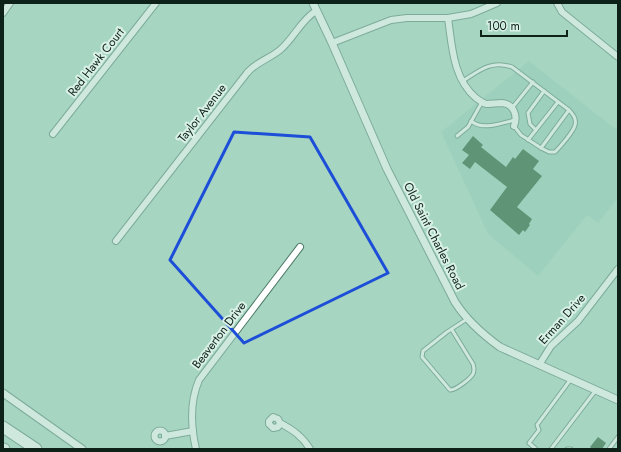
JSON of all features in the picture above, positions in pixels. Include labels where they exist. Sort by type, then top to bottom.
[{"type":"highway","points":[[3,427],[36,449]]},
{"type":"street","points":[[3,13],[10,3]]},
{"type":"street","name":"Red Hawk Court","points":[[53,134],[156,3]]},
{"type":"street","name":"Old Saint Charles Road","points":[[313,3],[387,169],[451,295],[467,319],[485,336],[500,347],[618,400]]},
{"type":"street","points":[[332,43],[391,20],[407,18],[448,18],[471,14],[497,3]]},
{"type":"street","points":[[557,3],[562,12],[618,57]]},
{"type":"street","name":"Taylor Avenue","points":[[116,241],[246,73],[259,62],[279,51],[289,41],[308,15],[316,11]]},
{"type":"street","points":[[448,18],[457,70],[463,81],[475,97],[485,104],[504,103],[512,108],[514,110],[515,123]]},
{"type":"street","name":"Beaverton Drive","points":[[196,449],[193,431],[193,399],[199,380],[300,247]]},
{"type":"street","name":"Erman Drive","points":[[539,365],[551,346],[578,321],[618,269]]},
{"type":"street","points":[[3,393],[82,449]]},
{"type":"street","points":[[280,424],[299,435],[310,449]]},
{"type":"street","points":[[165,436],[193,431]]},
{"type":"lane","points":[[463,81],[482,69],[494,64],[512,67],[569,110],[576,122],[573,129],[555,152],[549,152],[540,148],[521,135],[515,123],[482,127],[471,121]]},
{"type":"lane","points":[[512,108],[532,82]]},
{"type":"lane","points":[[536,130],[530,124],[528,113],[544,91]]},
{"type":"lane","points":[[457,136],[468,126],[482,102]]},
{"type":"lane","points":[[528,140],[558,102]]},
{"type":"lane","points":[[540,148],[569,110]]},
{"type":"lane","points":[[452,330],[475,369],[472,375],[454,390],[450,390],[422,357],[422,355],[423,351],[429,346],[467,319]]},
{"type":"lane","points":[[536,449],[530,443],[539,430],[536,425],[571,379]]},
{"type":"lane","points":[[551,448],[596,390]]},
{"type":"lane","points":[[609,449],[618,437]]},
{"type":"highlighted area","points":[[234,132],[310,137],[388,273],[244,343],[170,260]]},
{"type":"shaded area","points":[[529,61],[613,127],[618,129],[618,198],[598,223],[587,215],[538,276],[488,234],[441,132]]},
{"type":"building","points":[[473,136],[483,145],[481,147],[506,167],[513,157],[515,159],[523,149],[539,161],[533,169],[542,176],[517,207],[532,219],[525,232],[523,230],[519,235],[490,210],[507,187],[475,162],[470,169],[462,163],[469,155],[462,150]]},
{"type":"building","points":[[598,437],[606,443],[602,449],[592,449],[590,447]]}]
